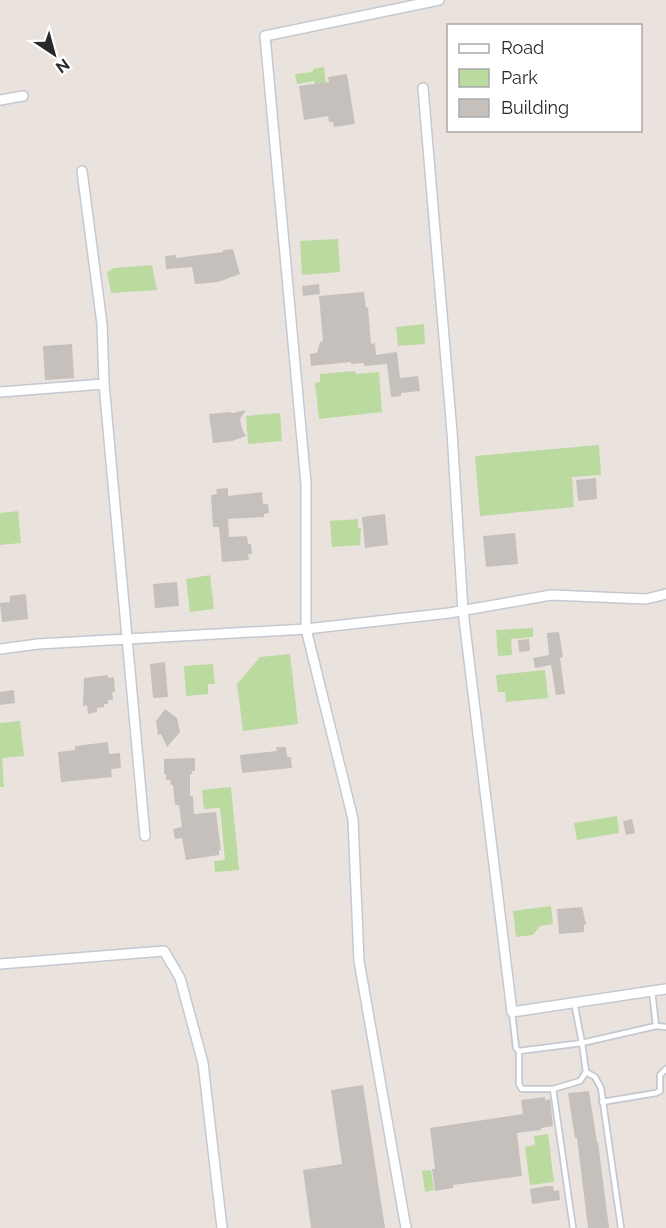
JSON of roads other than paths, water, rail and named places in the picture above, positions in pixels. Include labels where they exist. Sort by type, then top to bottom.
[{"type":"street","points":[[406,1228],[359,961],[353,819],[306,629],[306,484],[266,36],[439,0]]},
{"type":"street","points":[[423,88],[452,432],[464,611],[512,1012],[666,989]]},
{"type":"street","points":[[0,100],[23,96]]},
{"type":"street","points":[[82,171],[102,324],[104,384],[145,836]]},
{"type":"street","points":[[0,392],[104,384]]},
{"type":"street","points":[[0,649],[38,644],[306,629],[464,611],[550,595],[646,599],[666,594]]},
{"type":"street","points":[[0,964],[164,951],[180,978],[203,1063],[222,1228]]},
{"type":"lane","points":[[652,991],[656,1026]]},
{"type":"lane","points":[[512,1012],[516,1048],[519,1051],[519,1084],[522,1089],[553,1089],[580,1081],[586,1072],[574,1002]]},
{"type":"lane","points":[[519,1051],[582,1043],[656,1026],[666,1027]]},
{"type":"lane","points":[[602,1102],[656,1094],[660,1091],[660,1075],[666,1069]]},
{"type":"lane","points":[[586,1072],[595,1077],[601,1088],[621,1228]]},
{"type":"lane","points":[[553,1089],[573,1228]]}]
